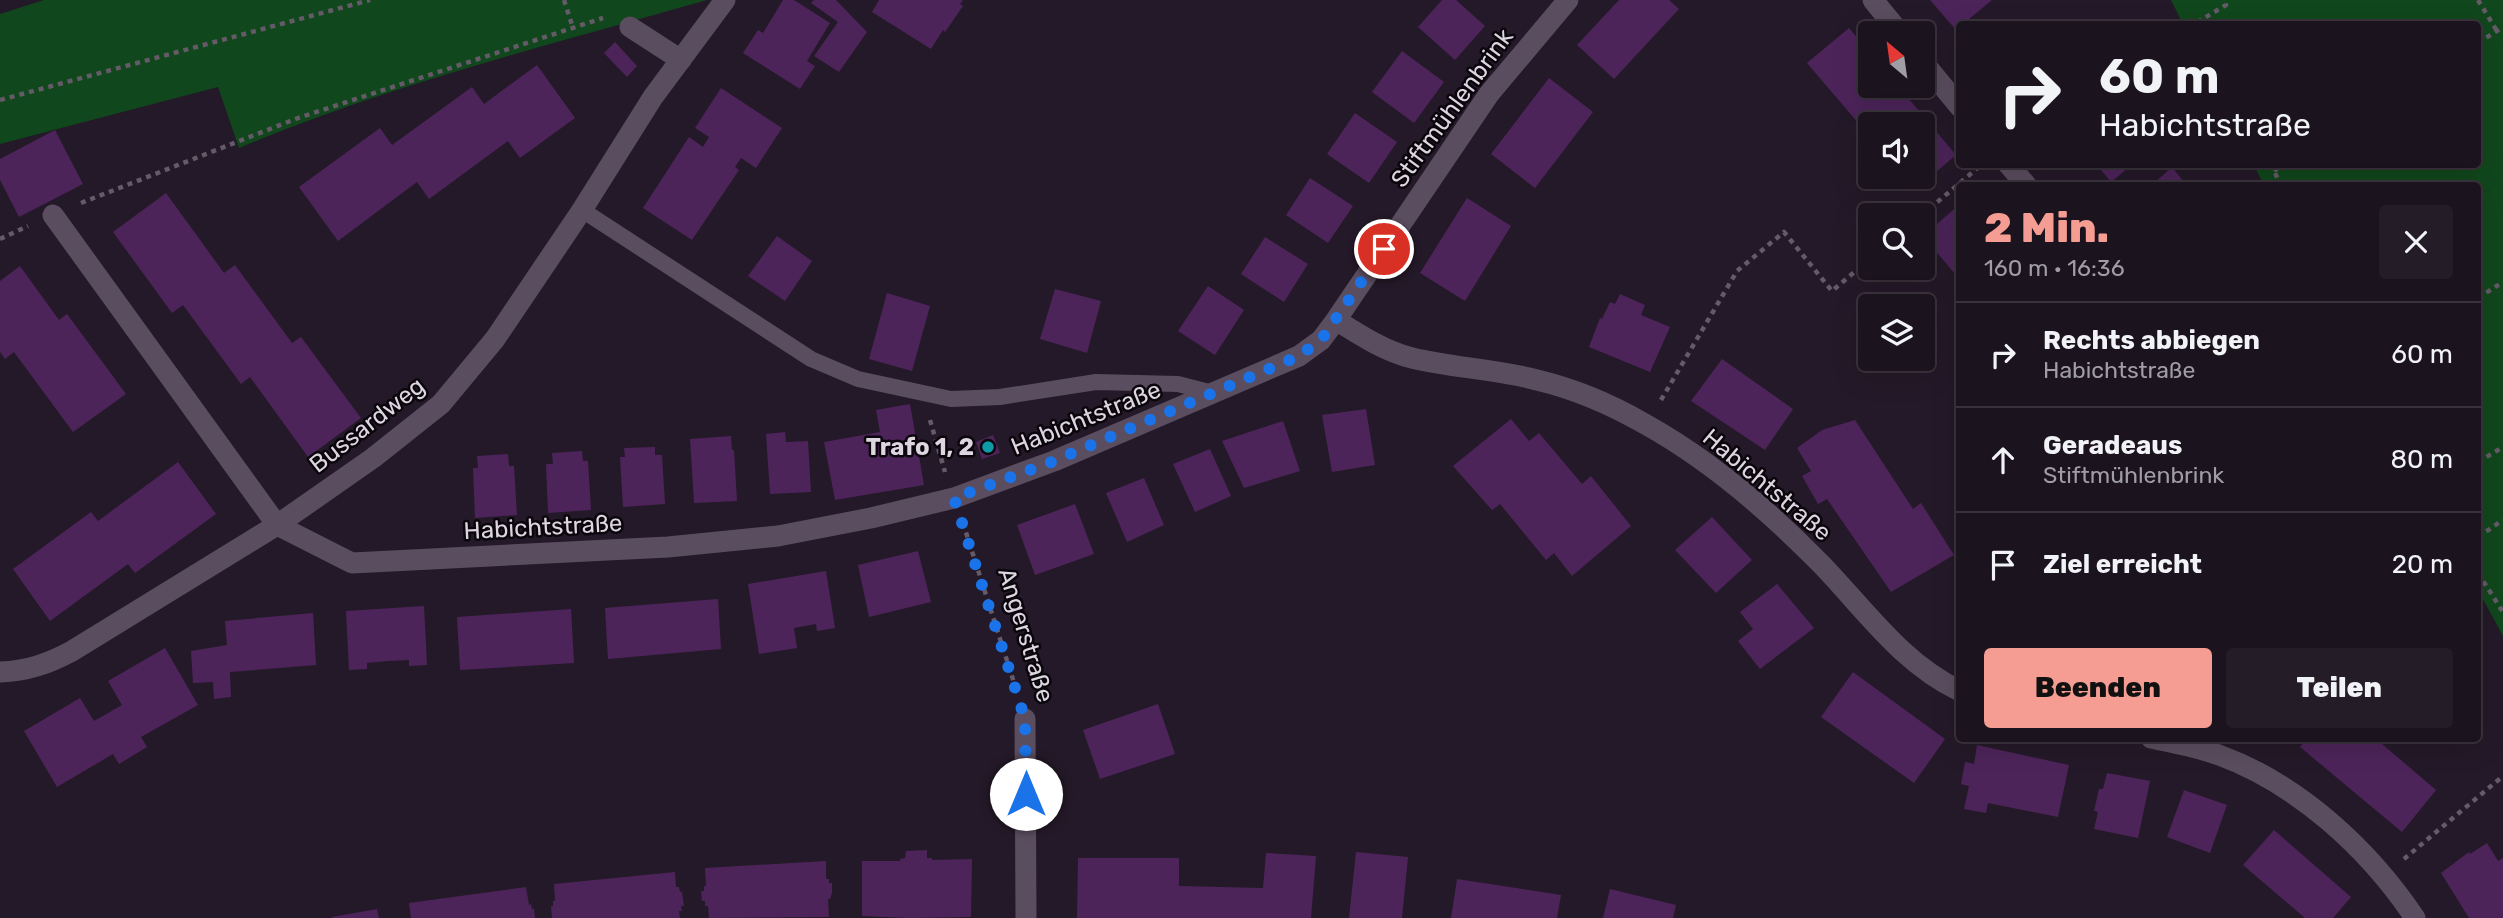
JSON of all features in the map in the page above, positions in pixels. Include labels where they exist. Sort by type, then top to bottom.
[{"type":"street","name":"Bussardweg","points":[[0,671],[22,671],[51,662],[72,651],[277,525],[373,458],[441,404],[495,339],[582,210],[653,97],[725,0]]},
{"type":"street","name":"Stiftmühlenbrink","points":[[1336,320],[1489,94],[1568,0]]},
{"type":"street","points":[[1873,0],[1890,21]]},
{"type":"street","points":[[630,27],[681,60]]},
{"type":"street","points":[[1936,78],[1956,102]]},
{"type":"street","points":[[2011,168],[2024,182]]},
{"type":"street","name":"Habichtstraße","points":[[53,215],[277,525],[352,563],[668,547],[778,536],[954,498],[1054,461],[1299,356],[1321,340],[1336,320],[1372,342],[1411,358],[1538,380],[1594,398],[1646,424],[1716,470],[1747,496],[1818,561],[1885,635],[1919,666],[1956,689]]},
{"type":"street","name":"Angerstraße","points":[[1025,719],[1026,918]]},
{"type":"street","points":[[2167,742],[2218,755],[2242,765],[2288,789],[2315,808],[2385,875],[2415,918]]},
{"type":"lane","points":[[582,210],[811,359],[858,379],[951,399],[1000,397],[1096,382],[1178,384],[1213,393]]},
{"type":"path","points":[[0,100],[370,0]]},
{"type":"path","points":[[0,239],[53,215],[298,118],[573,28],[564,0]]},
{"type":"path","points":[[2202,21],[2224,3],[2234,0]]},
{"type":"path","points":[[2478,0],[2500,29],[2481,41]]},
{"type":"path","points":[[1961,182],[1978,168]]},
{"type":"path","points":[[2277,168],[2274,170],[2279,182]]},
{"type":"path","points":[[1935,204],[1956,187]]},
{"type":"path","points":[[1646,424],[1737,271],[1784,232],[1832,291],[1858,269]]},
{"type":"path","points":[[2481,296],[2503,282]]},
{"type":"path","name":"Angerstraße","points":[[922,394],[1025,719]]},
{"type":"path","points":[[2481,460],[2503,447]]},
{"type":"path","points":[[2481,535],[2503,520]]},
{"type":"path","points":[[2481,578],[2503,612]]},
{"type":"path","points":[[2385,875],[2503,776]]},
{"type":"green space","points":[[44,0],[707,0],[412,85],[296,125],[239,148],[218,87],[0,144],[0,14]]},
{"type":"green space","points":[[2171,0],[2503,0],[2503,636],[2481,596],[2481,182],[2262,182],[2256,168],[2481,168],[2481,21],[2182,21]]},
{"type":"building","points":[[783,0],[794,0],[830,23],[807,61],[815,66],[800,89],[743,53],[758,30],[763,33]]},
{"type":"building","points":[[814,0],[836,0],[867,32],[839,72],[814,56],[838,22],[811,3]]},
{"type":"building","points":[[879,0],[963,0],[960,4],[963,6],[931,49],[872,12]]},
{"type":"building","points":[[1442,0],[1456,0],[1485,26],[1455,60],[1418,27]]},
{"type":"building","points":[[1619,0],[1669,0],[1679,9],[1614,79],[1577,45]]},
{"type":"building","points":[[1930,0],[1992,0],[1967,21],[1956,21],[1956,30]]},
{"type":"building","points":[[1849,28],[1858,39],[1858,98],[1908,98],[1920,112],[1858,112],[1858,123],[1807,63]]},
{"type":"building","points":[[615,42],[637,66],[627,77],[604,53]]},
{"type":"building","points":[[1402,51],[1444,82],[1414,123],[1372,92]]},
{"type":"building","points":[[537,65],[575,118],[520,158],[508,141],[429,199],[417,182],[338,241],[299,187],[380,128],[392,145],[472,87],[484,104]]},
{"type":"building","points":[[1549,78],[1593,112],[1535,188],[1491,154]]},
{"type":"building","points":[[721,88],[782,128],[756,168],[741,158],[735,167],[739,170],[692,240],[643,208],[689,137],[703,147],[709,137],[695,128]]},
{"type":"building","points":[[1355,113],[1397,142],[1369,183],[1327,154]]},
{"type":"building","points":[[55,130],[83,184],[19,217],[0,180],[0,159]]},
{"type":"building","points":[[1935,130],[1956,155],[1935,173]]},
{"type":"building","points":[[2099,168],[2128,168],[2111,182]]},
{"type":"building","points":[[2173,168],[2184,182],[2155,182]]},
{"type":"building","points":[[1310,178],[1353,206],[1328,243],[1286,215]]},
{"type":"building","points":[[166,193],[224,273],[235,265],[292,343],[301,337],[361,418],[308,457],[250,377],[241,384],[183,305],[172,313],[113,232]]},
{"type":"building","points":[[1467,198],[1511,226],[1465,301],[1420,273]]},
{"type":"building","points":[[1956,207],[1956,275],[1935,250],[1935,226]]},
{"type":"building","points":[[777,236],[812,261],[785,301],[748,276]]},
{"type":"building","points":[[1265,237],[1308,264],[1284,302],[1241,274]]},
{"type":"building","points":[[20,266],[59,320],[67,314],[126,394],[73,432],[14,352],[5,359],[0,352],[0,281]]},
{"type":"building","points":[[1208,286],[1244,310],[1215,355],[1178,331]]},
{"type":"building","points":[[1055,289],[1101,301],[1087,353],[1040,339]]},
{"type":"building","points":[[887,293],[930,306],[912,371],[869,359]]},
{"type":"building","points":[[1620,294],[1645,305],[1641,315],[1670,327],[1650,372],[1589,347],[1600,318],[1602,319],[1610,302],[1615,304]]},
{"type":"building","points":[[1722,359],[1793,409],[1765,450],[1691,401]]},
{"type":"building","points":[[910,404],[924,485],[835,500],[824,442],[880,432],[876,410]]},
{"type":"building","points":[[1366,409],[1375,465],[1332,472],[1322,415]]},
{"type":"building","points":[[1511,419],[1529,441],[1539,433],[1582,484],[1591,476],[1631,526],[1572,576],[1554,553],[1546,560],[1500,504],[1492,510],[1453,466]]},
{"type":"building","points":[[1855,420],[1913,509],[1921,503],[1954,555],[1891,592],[1827,499],[1818,504],[1802,476],[1811,471],[1797,448],[1822,430]]},
{"type":"building","points":[[1283,421],[1300,471],[1244,488],[1222,441]]},
{"type":"building","points":[[785,432],[786,442],[808,441],[811,492],[770,494],[766,434]]},
{"type":"building","name":"Trafo 1, 2","points":[[993,435],[1000,453],[982,459],[976,442]]},
{"type":"building","points":[[731,436],[737,501],[694,503],[690,439]]},
{"type":"building","points":[[655,447],[655,455],[662,455],[665,504],[623,507],[620,457],[625,457],[624,448]]},
{"type":"building","points":[[1210,449],[1231,496],[1195,512],[1173,464]]},
{"type":"building","points":[[582,451],[583,461],[588,461],[591,510],[548,513],[546,464],[553,464],[552,453]]},
{"type":"building","points":[[508,454],[509,466],[514,466],[517,515],[475,518],[473,468],[478,468],[477,456]]},
{"type":"building","points":[[178,462],[216,514],[135,573],[128,564],[50,621],[13,569],[91,512],[98,521]]},
{"type":"building","points":[[1144,478],[1164,525],[1127,542],[1106,493]]},
{"type":"building","points":[[1075,504],[1094,554],[1035,575],[1017,525]]},
{"type":"building","points":[[1712,517],[1752,560],[1716,593],[1675,550]]},
{"type":"building","points":[[918,551],[931,602],[869,617],[858,565]]},
{"type":"building","points":[[826,571],[835,628],[817,631],[816,624],[794,628],[797,648],[759,654],[748,584]]},
{"type":"building","points":[[1777,584],[1814,628],[1760,669],[1738,641],[1753,629],[1740,612]]},
{"type":"building","points":[[718,599],[721,649],[608,659],[605,608]]},
{"type":"building","points":[[424,606],[427,665],[409,666],[409,660],[388,661],[367,663],[367,669],[349,670],[346,611]]},
{"type":"building","points":[[571,609],[574,663],[460,670],[457,617]]},
{"type":"building","points":[[313,613],[316,665],[230,672],[231,697],[214,699],[213,682],[193,683],[191,651],[227,645],[225,621]]},
{"type":"building","points":[[165,648],[198,705],[141,737],[147,747],[119,764],[113,754],[57,787],[24,731],[80,698],[94,721],[122,705],[108,681]]},
{"type":"building","points":[[1853,672],[1945,739],[1914,783],[1821,717]]},
{"type":"building","points":[[1158,704],[1175,754],[1100,779],[1083,730]]},
{"type":"building","points":[[2304,742],[2380,742],[2436,790],[2402,832],[2300,747]]},
{"type":"building","points":[[1977,745],[2069,765],[2058,817],[1988,803],[1986,813],[1964,809],[1969,786],[1961,784],[1965,762],[1974,764]]},
{"type":"building","points":[[2107,773],[2150,781],[2138,838],[2094,829],[2098,812],[2094,811],[2099,789],[2103,789]]},
{"type":"building","points":[[2184,790],[2227,805],[2210,853],[2167,837]]},
{"type":"building","points":[[2274,830],[2351,897],[2333,918],[2305,918],[2243,865]]},
{"type":"building","points":[[2487,843],[2498,861],[2503,858],[2503,918],[2469,918],[2441,873],[2469,852],[2470,854]]},
{"type":"building","points":[[927,850],[927,858],[932,860],[972,859],[971,917],[862,916],[862,861],[900,861],[905,858],[906,851]]},
{"type":"building","points":[[1356,852],[1408,857],[1402,918],[1349,918]]},
{"type":"building","points":[[1266,853],[1316,856],[1311,918],[1077,918],[1078,858],[1179,858],[1179,886],[1263,888]]},
{"type":"building","points":[[826,861],[826,879],[832,883],[832,893],[828,899],[829,917],[709,918],[708,906],[702,901],[701,891],[704,891],[706,886],[705,868]]},
{"type":"building","points":[[675,872],[676,887],[682,892],[684,906],[681,906],[682,911],[679,911],[680,918],[552,918],[554,884]]},
{"type":"building","points":[[1457,879],[1561,895],[1557,918],[1451,918]]},
{"type":"building","points":[[526,887],[529,905],[534,909],[535,918],[411,918],[409,903]]},
{"type":"building","points":[[1610,889],[1676,905],[1673,918],[1603,918]]},
{"type":"building","points":[[377,909],[379,918],[332,918],[332,917]]},
{"type":"place","name":"Trafo 1, 2","points":[[988,447]]},
{"type":"route","points":[[1026,794],[1025,719],[954,498],[1054,461],[1299,356],[1321,340],[1384,249]]}]
